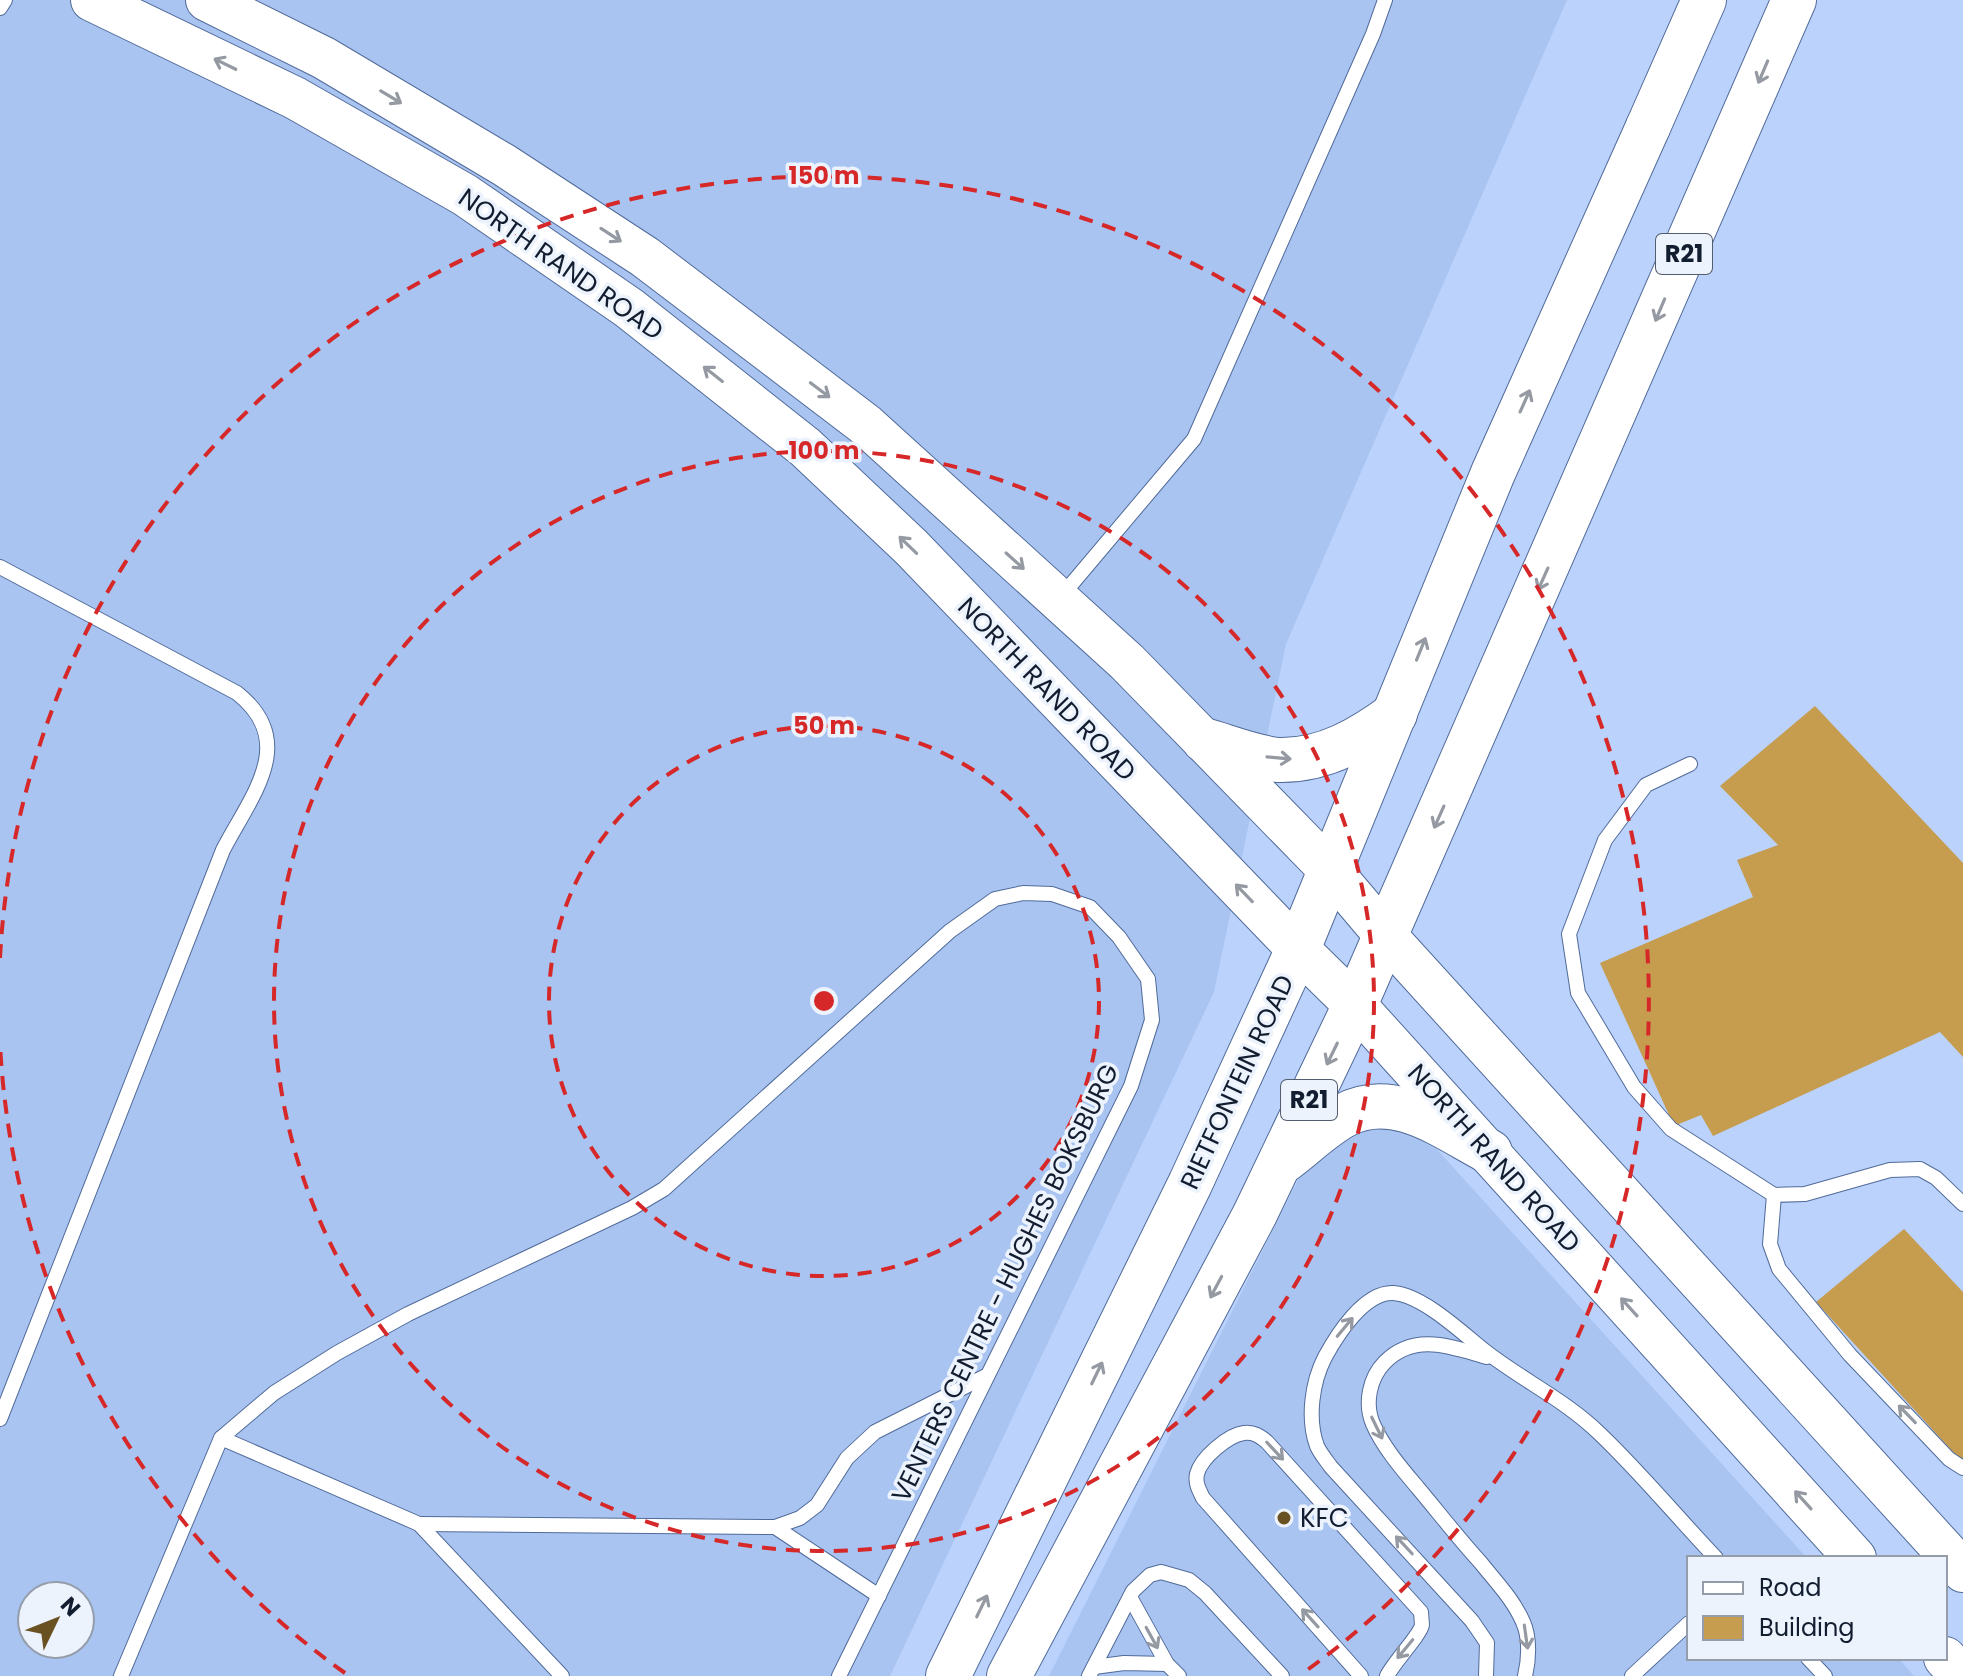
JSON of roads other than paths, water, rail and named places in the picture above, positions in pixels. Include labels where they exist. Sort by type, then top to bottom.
[{"type":"main road","name":"NORTH RAND ROAD","points":[[92,0],[295,98],[465,195],[652,326],[805,447],[911,547],[1355,1005],[1853,1556]]},
{"type":"main road","name":"NORTH RAND ROAD","points":[[207,0],[324,58],[504,165],[645,257],[866,425],[1127,662],[1330,870],[1386,936],[1963,1571]]},
{"type":"main road","points":[[1648,127],[1667,29],[1679,0]]},
{"type":"main road","name":"R21","points":[[1648,127],[1704,0]]},
{"type":"main road","name":"R21","points":[[1009,1676],[1255,1214],[1355,1005],[1794,0]]},
{"type":"main road","name":"RIETFONTEIN ROAD","points":[[948,1676],[1190,1184],[1298,949],[1493,473],[1648,127]]},
{"type":"main road","points":[[1204,740],[1280,760],[1320,756],[1369,733],[1395,714]]},
{"type":"main road","points":[[1276,1167],[1344,1115],[1368,1106],[1387,1105],[1406,1109],[1490,1152]]},
{"type":"main road","points":[[1947,1660],[1962,1676]]},
{"type":"lane","points":[[0,8],[5,0]]},
{"type":"lane","points":[[1058,600],[1194,439],[1373,34],[1385,0]]},
{"type":"lane","points":[[0,567],[237,693],[263,719],[269,745],[267,764],[223,850],[0,1419]]},
{"type":"lane","points":[[1690,764],[1646,785],[1605,840],[1569,934],[1578,993],[1634,1087],[1671,1129],[1774,1195],[1805,1194],[1890,1170],[1920,1169],[1936,1178],[1963,1204]]},
{"type":"lane","name":"VENTERS CENTRE - HUGHES BOKSBURG","points":[[221,1438],[274,1393],[337,1353],[408,1314],[632,1208],[664,1189],[950,931],[995,899],[1023,893],[1052,894],[1090,907],[1119,937],[1148,979],[1152,1020],[1131,1086],[839,1676]]},
{"type":"lane","points":[[1774,1195],[1770,1244],[1779,1269],[1850,1355],[1949,1459],[1963,1468]]},
{"type":"lane","points":[[1486,1676],[1487,1643],[1472,1621],[1331,1467],[1318,1447],[1313,1429],[1315,1382],[1336,1336],[1373,1298],[1391,1293],[1409,1297],[1435,1312],[1495,1359],[1554,1397],[1598,1432],[1714,1556]]},
{"type":"lane","points":[[1495,1359],[1430,1342],[1414,1344],[1395,1352],[1381,1366],[1371,1384],[1369,1398],[1372,1422],[1398,1464],[1508,1595],[1525,1625],[1528,1652],[1525,1676]]},
{"type":"lane","points":[[121,1676],[221,1438],[419,1524],[775,1527],[800,1518],[817,1505],[847,1458],[875,1432],[986,1376]]},
{"type":"lane","points":[[1361,1676],[1203,1498],[1197,1485],[1198,1471],[1206,1459],[1229,1439],[1242,1433],[1256,1434],[1267,1442],[1421,1612],[1422,1625],[1418,1634],[1400,1653],[1387,1676]]},
{"type":"lane","points":[[419,1524],[562,1676]]},
{"type":"lane","points":[[775,1527],[879,1596]]},
{"type":"lane","points":[[1091,1671],[1130,1597],[1150,1575],[1161,1572],[1189,1580],[1205,1593],[1282,1676]]},
{"type":"lane","points":[[1130,1597],[1167,1664],[1179,1676]]},
{"type":"lane","points":[[1632,1676],[1687,1625]]},
{"type":"lane","points":[[1810,1660],[1825,1676]]},
{"type":"lane","points":[[1091,1671],[1124,1663],[1167,1664]]},
{"type":"place","name":"KFC","points":[[1284,1518]]}]
